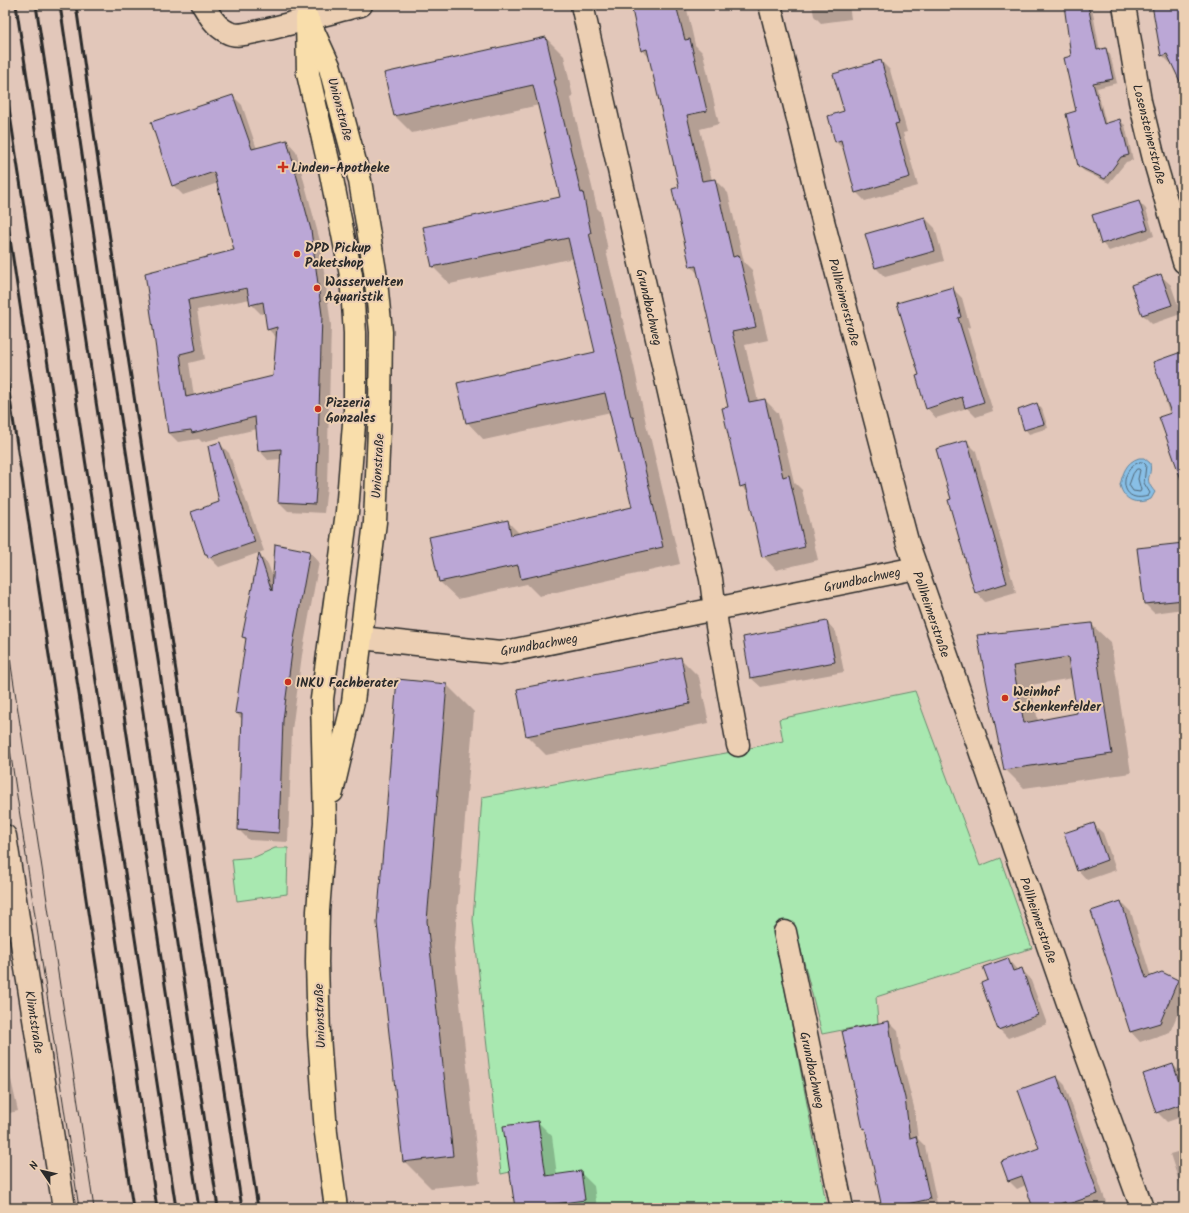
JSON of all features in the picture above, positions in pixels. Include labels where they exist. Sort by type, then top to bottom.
[{"type":"main road","name":"Unionstraße","points":[[305,12],[330,68],[360,182],[375,271],[381,332],[380,406],[375,522],[353,702],[325,822]]},
{"type":"main road","name":"Unionstraße","points":[[305,12],[308,74],[330,170],[351,275],[355,333],[355,411],[347,512],[322,699],[325,822],[318,912],[317,962],[319,1035],[326,1134],[336,1208]]},
{"type":"street","points":[[203,5],[221,28],[228,33],[235,34],[244,34],[305,12],[360,5]]},
{"type":"street","name":"Grundbachweg","points":[[582,5],[710,579],[738,745]]},
{"type":"street","name":"Pollheimerstraße","points":[[770,5],[822,217],[901,521],[916,568],[1076,1026],[1142,1208]]},
{"type":"street","name":"Losensteinerstraße","points":[[1124,5],[1140,101],[1154,159],[1184,262]]},
{"type":"street","name":"Grundbachweg","points":[[361,638],[500,653],[916,568]]},
{"type":"street","name":"Klimtstraße","points":[[5,836],[64,1208]]},
{"type":"street","name":"Grundbachweg","points":[[785,932],[842,1208]]},
{"type":"green space","points":[[915,691],[980,866],[1000,858],[1032,948],[876,997],[878,1023],[822,1034],[794,922],[773,927],[827,1208],[516,1208],[510,1172],[501,1174],[473,920],[482,797],[726,753],[783,741],[779,719]]},
{"type":"green space","points":[[275,848],[288,848],[287,894],[237,901],[232,859],[255,857]]},
{"type":"water","points":[[1139,458],[1144,458],[1150,463],[1151,468],[1148,480],[1155,492],[1151,499],[1140,502],[1131,500],[1124,495],[1120,485],[1128,465]]},
{"type":"building","points":[[631,5],[676,5],[685,40],[690,39],[707,111],[687,115],[702,181],[715,179],[733,257],[739,255],[756,327],[732,332],[749,402],[765,399],[783,477],[789,475],[805,547],[762,557],[746,485],[740,487],[722,408],[728,407],[696,266],[690,267],[672,189],[679,187],[647,49],[641,51]]},
{"type":"building","points":[[1064,5],[1088,5],[1097,50],[1106,48],[1113,79],[1093,83],[1104,124],[1120,119],[1129,155],[1121,157],[1105,179],[1078,166],[1066,114],[1076,111],[1064,58],[1071,56]]},
{"type":"building","points":[[1152,5],[1184,5],[1184,90],[1167,54],[1161,56]]},
{"type":"building","points":[[546,37],[556,80],[554,80],[581,193],[583,192],[591,233],[589,233],[631,417],[633,417],[663,547],[521,579],[518,565],[439,582],[429,537],[508,520],[511,535],[632,507],[605,393],[466,423],[457,383],[595,352],[568,238],[432,267],[423,227],[560,197],[533,85],[394,116],[384,73]]},
{"type":"building","points":[[881,60],[899,123],[895,124],[910,177],[855,193],[841,140],[835,142],[828,116],[844,111],[833,74]]},
{"type":"building","points":[[233,95],[252,149],[287,140],[311,230],[322,315],[315,504],[278,502],[281,449],[258,451],[255,417],[192,433],[191,430],[168,433],[145,273],[234,250],[214,172],[172,186],[151,122]],"holes":[[[247,288],[250,305],[263,302],[267,330],[277,327],[273,376],[186,397],[180,354],[196,350],[188,300]]]},
{"type":"building","points":[[1139,201],[1148,229],[1101,244],[1092,215]]},
{"type":"building","points":[[925,217],[935,251],[875,268],[865,234]]},
{"type":"building","points":[[1161,274],[1172,305],[1142,315],[1131,285]]},
{"type":"building","points":[[953,287],[961,317],[958,318],[984,402],[965,408],[962,397],[926,409],[916,376],[919,375],[897,303]]},
{"type":"building","points":[[1184,351],[1184,478],[1181,479],[1159,417],[1171,413],[1153,362]]},
{"type":"building","points":[[1037,403],[1044,424],[1024,430],[1018,410]]},
{"type":"building","points":[[967,440],[1007,583],[975,593],[948,500],[951,499],[936,449]]},
{"type":"building","points":[[220,442],[255,542],[208,558],[207,554],[205,554],[191,512],[219,502],[208,446]]},
{"type":"building","points":[[1184,543],[1184,600],[1144,604],[1137,548]]},
{"type":"building","points":[[275,544],[310,551],[293,645],[283,720],[279,833],[238,830],[242,714],[235,713],[246,638],[242,637],[259,553],[272,591]]},
{"type":"building","points":[[827,621],[835,662],[750,678],[743,637]]},
{"type":"building","points":[[1092,623],[1112,754],[1004,770],[977,635]],"holes":[[[1068,657],[1077,713],[1024,723],[1013,666]]]},
{"type":"building","points":[[681,657],[690,704],[526,736],[517,689]]},
{"type":"building","points":[[397,679],[447,684],[427,921],[453,1156],[403,1162],[377,923]]},
{"type":"building","points":[[1094,823],[1107,860],[1077,871],[1064,833]]},
{"type":"building","points":[[1121,901],[1146,978],[1162,972],[1178,980],[1160,1023],[1130,1032],[1091,911]]},
{"type":"building","points":[[1008,958],[1013,971],[1022,968],[1038,1015],[998,1030],[981,983],[988,980],[983,967]]},
{"type":"building","points":[[889,1021],[893,1051],[905,1098],[910,1138],[916,1136],[930,1199],[889,1208],[882,1208],[842,1031]]},
{"type":"building","points":[[1173,1064],[1184,1096],[1184,1103],[1156,1113],[1143,1074]]},
{"type":"building","points":[[1057,1076],[1098,1194],[1066,1205],[1065,1202],[1049,1208],[1033,1208],[1022,1176],[1008,1181],[1001,1162],[1039,1148],[1018,1090]]},
{"type":"building","points":[[538,1121],[546,1176],[581,1171],[585,1200],[515,1208],[503,1126]]},
{"type":"tram line","points":[[5,626],[94,1208]]},
{"type":"tram line","points":[[5,716],[79,1208]]},
{"type":"railway","points":[[16,5],[199,1208]]},
{"type":"railway","points":[[36,5],[218,1208]]},
{"type":"railway","points":[[60,5],[117,392],[242,1208]]},
{"type":"railway","points":[[76,5],[97,154],[258,1208]]},
{"type":"railway","points":[[5,82],[176,1208]]},
{"type":"railway","points":[[5,206],[157,1208]]},
{"type":"railway","points":[[5,366],[133,1208]]},
{"type":"place","name":"Linden-Apotheke","points":[[283,167]]},
{"type":"place","name":"DPD Pickup Paketshop","points":[[297,254]]},
{"type":"place","name":"Wasserwelten Aquaristik","points":[[317,288]]},
{"type":"place","name":"Pizzeria Gonzales","points":[[318,409]]},
{"type":"place","name":"INKU Fachberater","points":[[288,682]]},
{"type":"place","name":"Weinhof Schenkenfelder","points":[[1005,698]]}]
